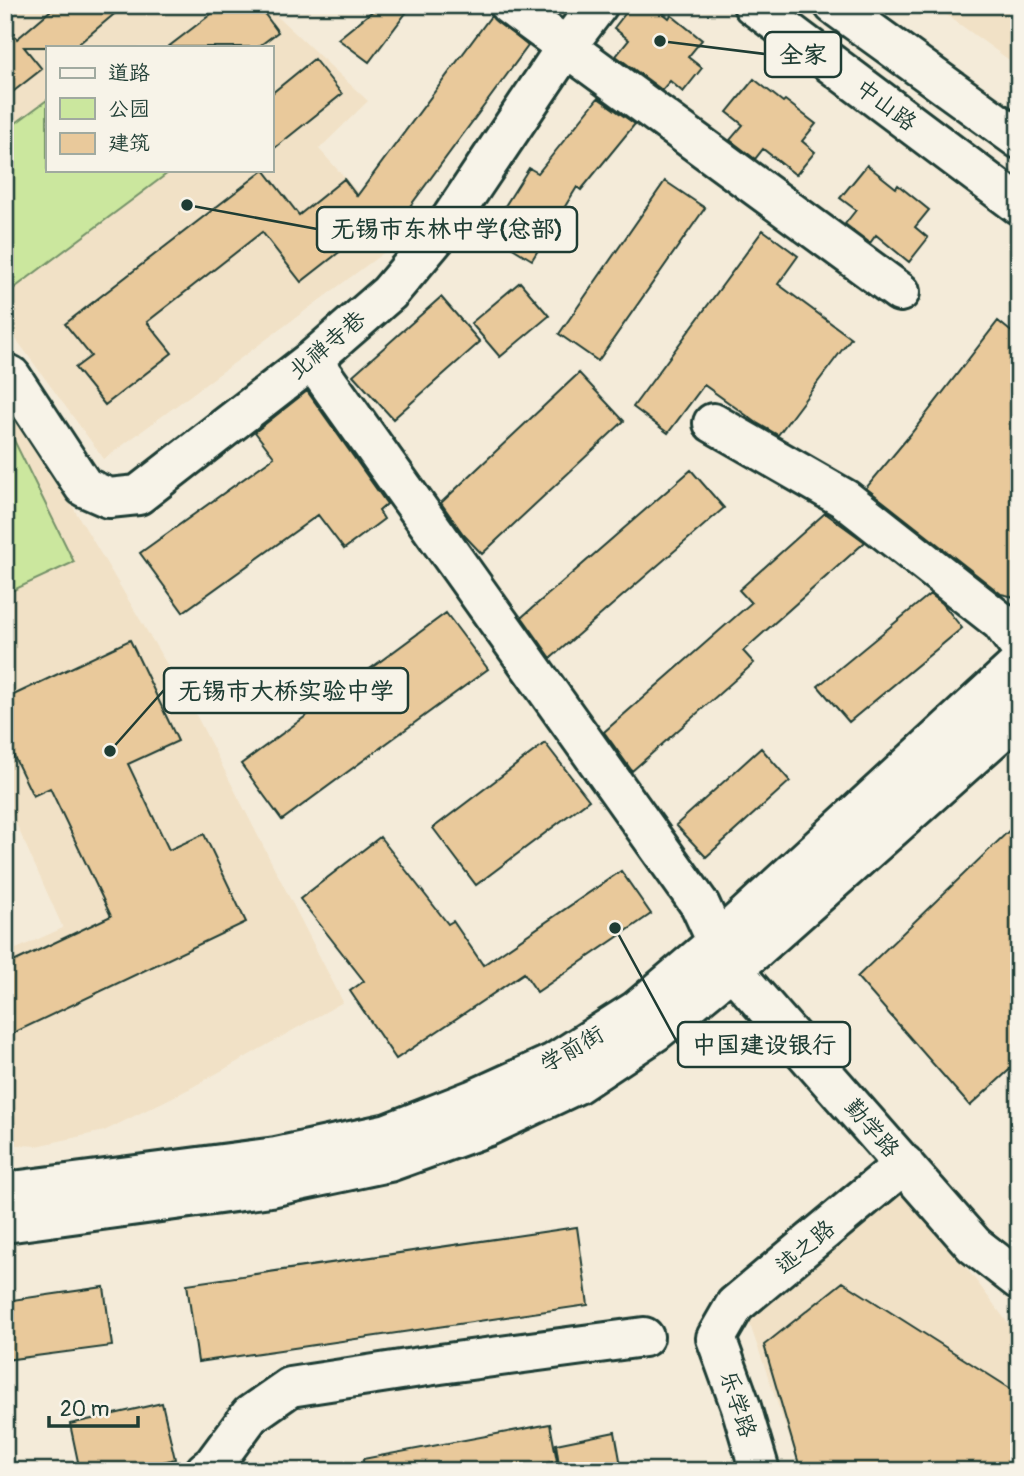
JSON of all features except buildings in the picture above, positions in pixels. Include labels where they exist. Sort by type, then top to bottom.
[{"type":"main road","points":[[509,5],[900,292]]},
{"type":"main road","name":"北禅寺巷","points":[[5,373],[11,376],[84,487],[109,498],[138,495],[312,360],[389,293],[448,223],[566,47],[598,5]]},
{"type":"main road","name":"中山路","points":[[753,5],[1019,205]]},
{"type":"main road","points":[[834,5],[1019,139]]},
{"type":"main road","name":"勤学路","points":[[312,360],[700,905],[724,956],[974,1245],[1019,1280]]},
{"type":"main road","points":[[713,423],[845,499],[1001,622],[1019,646]]},
{"type":"main road","name":"学前街","points":[[5,1223],[271,1187],[389,1162],[486,1127],[576,1084],[655,1032],[724,956],[1019,664]]},
{"type":"main road","name":"学前街","points":[[5,1192],[276,1157],[388,1133],[472,1100],[554,1063],[724,956],[1019,715]]},
{"type":"main road","name":"述之路","points":[[716,1338],[735,1305],[904,1164]]},
{"type":"main road","points":[[205,1471],[213,1465],[250,1415],[290,1387],[644,1337]]},
{"type":"main road","name":"乐学路","points":[[716,1338],[760,1471]]},
{"type":"shaded area","points":[[21,5],[265,5],[368,101],[319,149],[401,240],[104,459],[5,324],[5,18]]},
{"type":"shaded area","points":[[933,5],[1019,5],[1019,67]]},
{"type":"shaded area","points":[[7,397],[190,703],[343,1002],[189,1089],[104,1131],[37,1146],[5,1144],[5,954],[63,928],[5,799]]},
{"type":"shaded area","points":[[906,1187],[1019,1338],[1019,1471],[801,1471],[749,1322]]},
{"type":"green space","points":[[46,101],[46,172],[169,172],[5,295],[5,131]]},
{"type":"green space","points":[[5,422],[74,562],[5,594]]},
{"type":"place","name":"全家","points":[[660,41]]},
{"type":"place","name":"无锡市东林中学(总部)","points":[[187,205]]},
{"type":"place","name":"无锡市大桥实验中学","points":[[110,751]]},
{"type":"place","name":"中国建设银行","points":[[615,928]]}]
